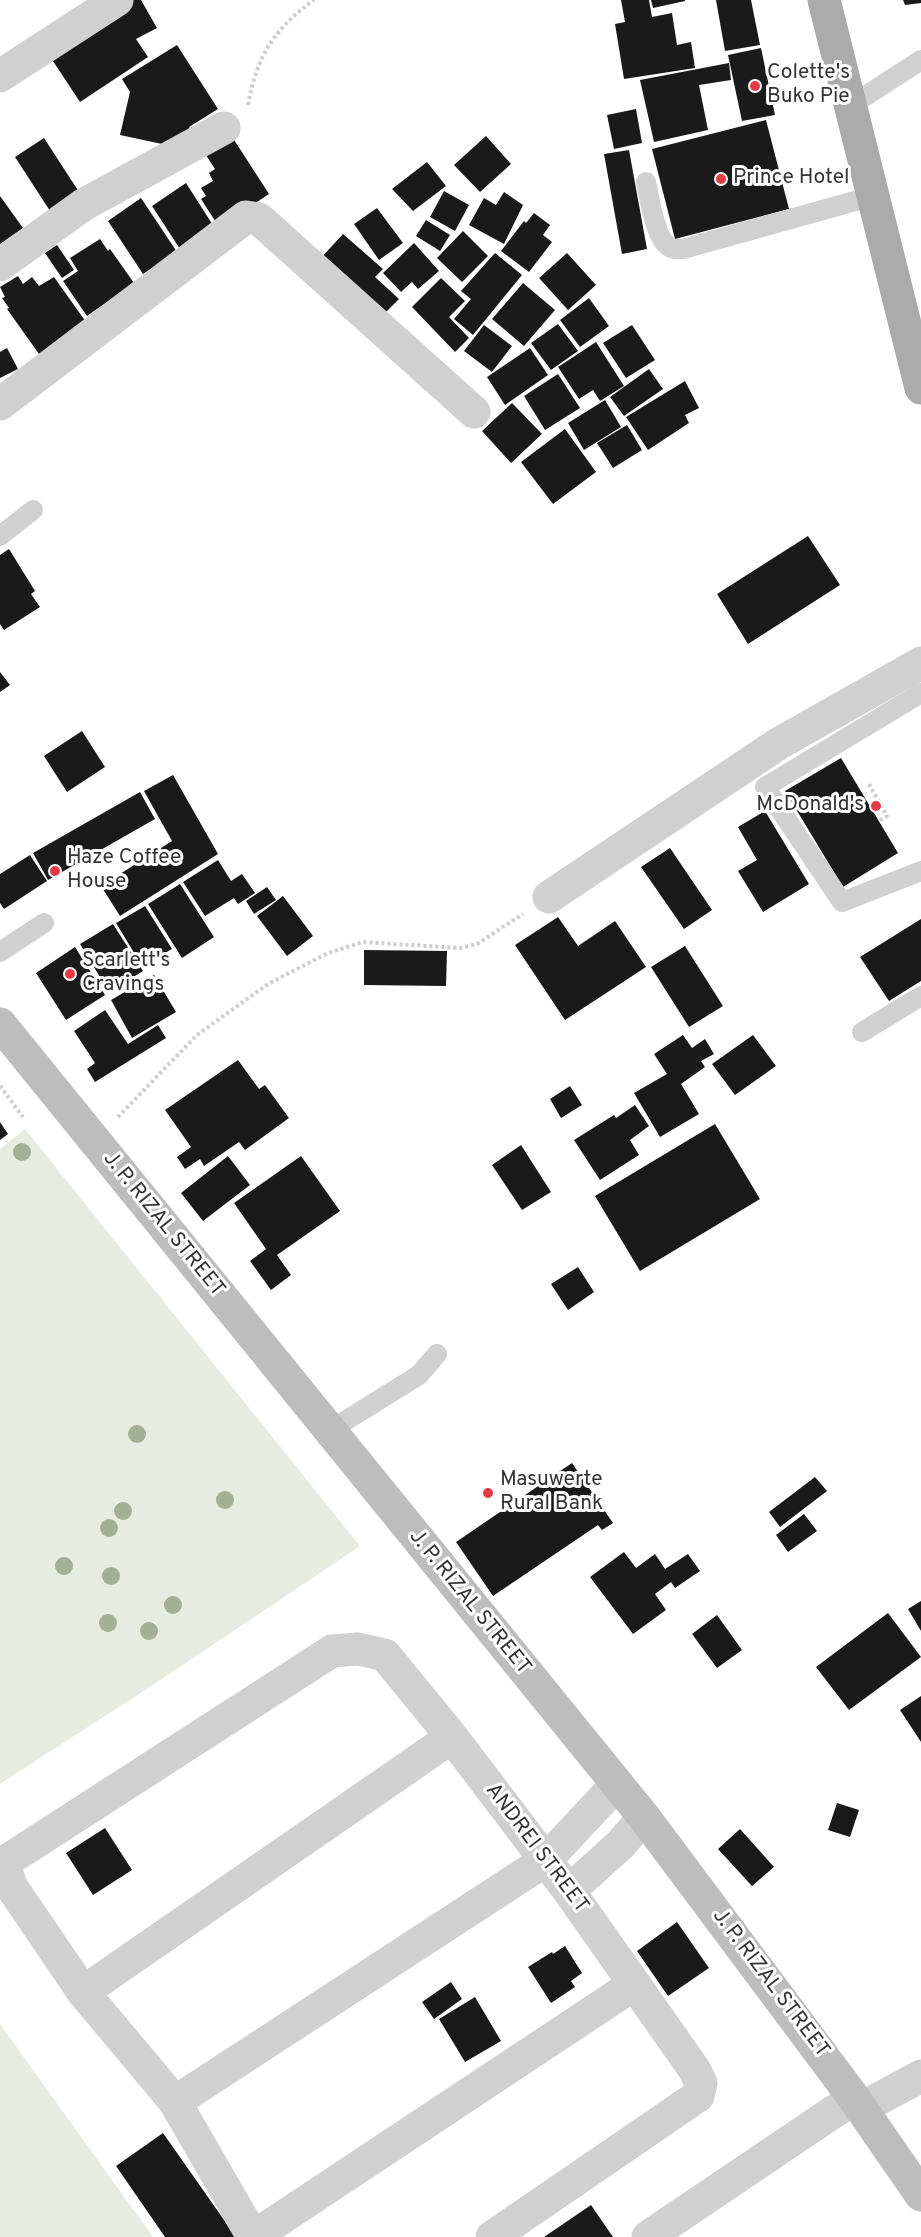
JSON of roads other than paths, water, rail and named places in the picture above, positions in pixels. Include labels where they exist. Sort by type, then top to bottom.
[{"type":"main road","points":[[824,0],[921,388]]},
{"type":"main road","name":"J. P. RIZAL STREET","points":[[0,1024],[644,1817],[858,2103],[921,2195]]},
{"type":"street","points":[[0,76],[117,0]]},
{"type":"street","points":[[0,265],[83,205],[224,128]]},
{"type":"street","points":[[0,404],[246,217],[259,219],[474,412]]},
{"type":"street","points":[[549,897],[778,744],[921,663]]},
{"type":"street","name":"ANDREI STREET","points":[[83,1992],[11,1886],[6,1870],[8,1860],[332,1651],[358,1648],[385,1655],[452,1737],[569,1891],[633,1985],[694,2068],[701,2083],[698,2096],[492,2237]]},
{"type":"street","points":[[452,1737],[83,1992],[175,2102],[253,2237],[633,1985]]},
{"type":"street","points":[[175,2102],[546,1860],[617,1784]]},
{"type":"street","points":[[569,1891],[621,1844],[644,1817]]},
{"type":"street","points":[[648,2237],[858,2103],[921,2076]]},
{"type":"lane","points":[[850,106],[921,60]]},
{"type":"lane","points":[[646,182],[659,234],[664,244],[673,249],[683,249],[873,196]]},
{"type":"lane","points":[[0,537],[33,510]]},
{"type":"lane","points":[[921,693],[765,787],[842,902],[921,871]]},
{"type":"lane","points":[[0,952],[44,923]]},
{"type":"lane","points":[[862,1032],[921,996]]},
{"type":"lane","points":[[329,1431],[419,1375],[437,1354]]},
{"type":"place","name":"Colette's Buko Pie","points":[[755,86]]},
{"type":"place","name":"Prince Hotel","points":[[721,179]]},
{"type":"place","name":"McDonald's","points":[[876,806]]},
{"type":"place","name":"Haze Coffee House","points":[[55,871]]},
{"type":"place","name":"Scarlett's Cravings","points":[[70,974]]},
{"type":"place","name":"Masuwerte Rural Bank","points":[[488,1493]]}]
